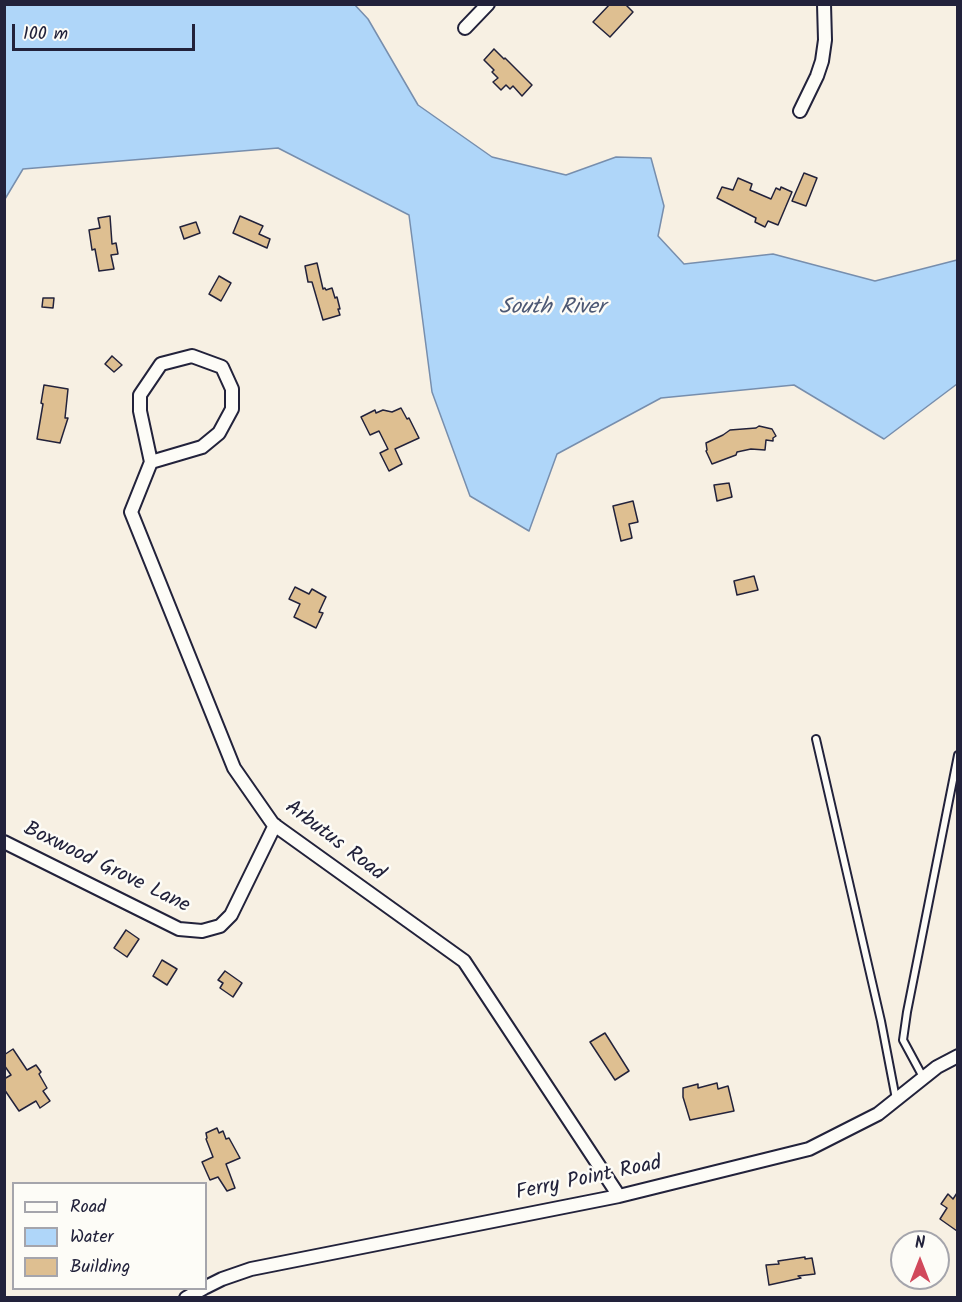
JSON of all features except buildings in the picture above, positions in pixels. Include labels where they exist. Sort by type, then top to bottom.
[{"type":"street","points":[[465,28],[488,4]]},
{"type":"street","points":[[800,111],[822,61],[825,40],[824,4]]},
{"type":"street","points":[[192,356],[222,367],[232,389],[232,409],[219,433],[202,447],[152,462],[140,411],[140,395],[161,364],[192,356]]},
{"type":"street","name":"Arbutus Road","points":[[152,462],[131,512],[234,768],[275,825],[464,962],[619,1196]]},
{"type":"street","name":"Boxwood Grove Lane","points":[[4,842],[179,929],[202,931],[220,926],[231,915],[275,825]]},
{"type":"street","name":"Ferry Point Road","points":[[207,1287],[251,1269],[619,1196],[809,1149],[878,1114],[937,1067],[957,1056]]},
{"type":"street","name":"Ferry Point Road","points":[[186,1298],[201,1290]]},
{"type":"lane","points":[[816,739],[881,1021],[896,1099]]},
{"type":"lane","points":[[924,1077],[903,1040],[957,755]]},
{"type":"water","name":"South River","points":[[5,4],[355,5],[368,19],[418,105],[492,157],[566,175],[616,157],[651,158],[664,206],[658,236],[684,264],[773,254],[875,281],[957,260],[957,384],[884,439],[794,385],[661,398],[557,454],[529,531],[470,496],[432,392],[409,215],[278,148],[23,169],[5,199]]}]
